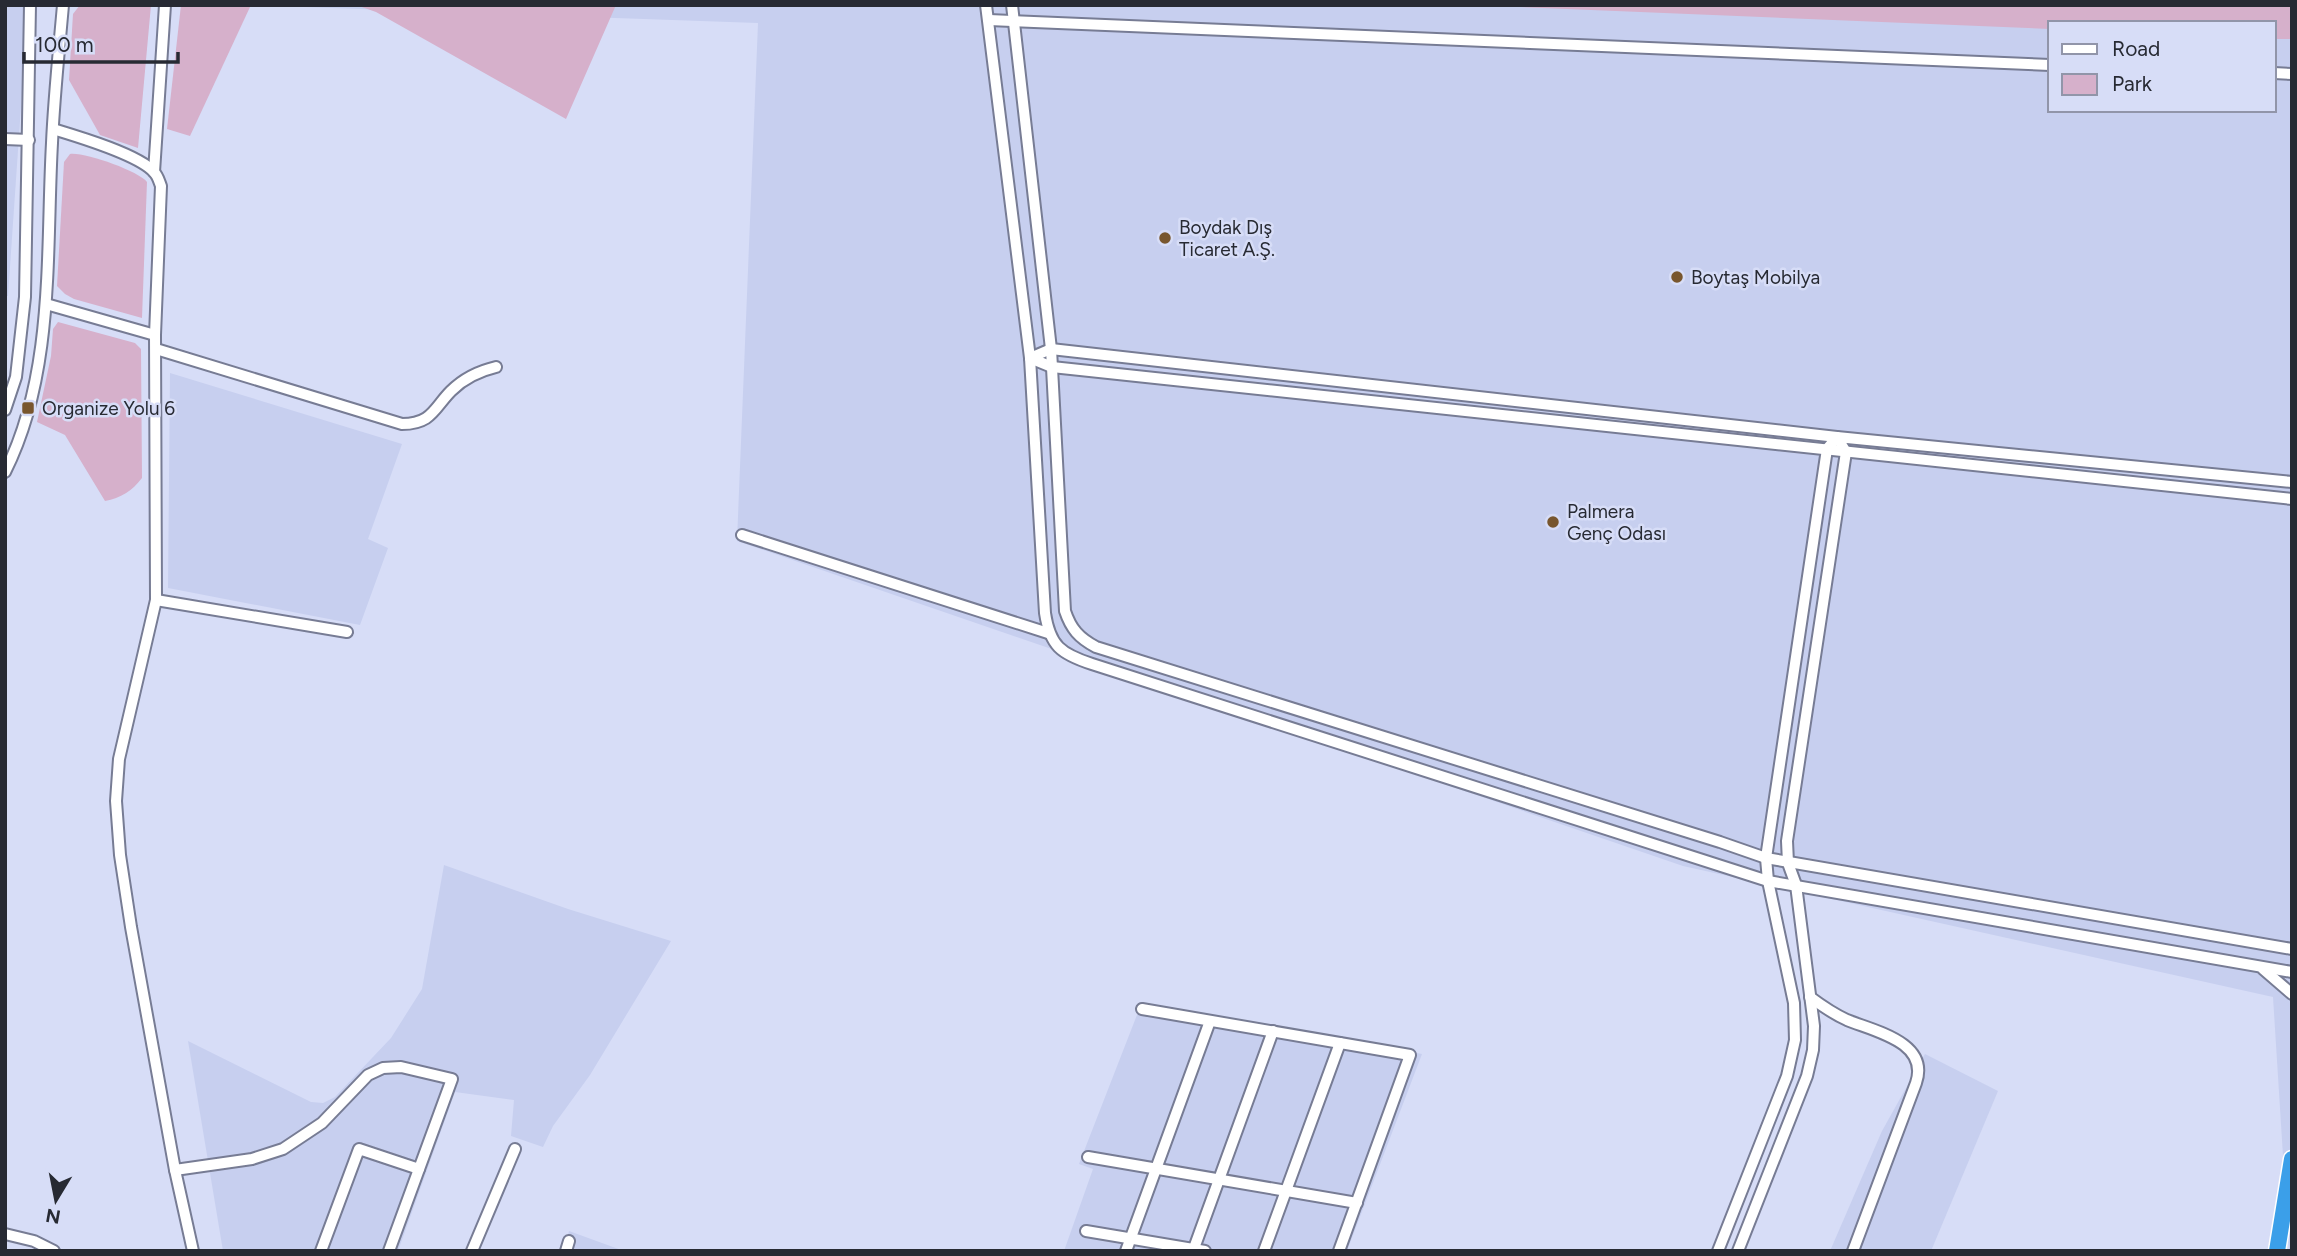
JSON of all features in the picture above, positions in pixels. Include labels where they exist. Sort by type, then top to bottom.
[{"type":"highway","points":[[2277,1251],[2292,1159]]},
{"type":"street","points":[[5,410],[25,297],[30,5]]},
{"type":"street","points":[[5,472],[15,452],[34,384],[46,304],[53,129],[64,5]]},
{"type":"street","points":[[154,172],[165,5]]},
{"type":"street","points":[[986,5],[1030,358],[1045,613],[1048,633],[1061,650],[1084,661],[1768,881],[2292,972]]},
{"type":"street","points":[[1012,5],[1051,349],[1065,611],[1070,626],[1082,639],[1096,648],[1766,858],[2292,949]]},
{"type":"street","points":[[989,20],[2048,65]]},
{"type":"street","points":[[53,129],[100,144],[145,165],[160,181],[162,192],[156,335],[156,600],[119,759],[116,801],[125,891],[192,1251]]},
{"type":"street","points":[[5,139],[29,140]]},
{"type":"street","points":[[46,304],[156,335]]},
{"type":"street","points":[[156,348],[402,424],[416,423],[430,416],[459,384],[496,367]]},
{"type":"street","points":[[1030,358],[1051,349],[1837,437],[2292,482]]},
{"type":"street","points":[[1030,358],[1052,367],[2292,499]]},
{"type":"street","points":[[1718,1251],[1783,1086],[1795,1040],[1792,992],[1768,881],[1766,858],[1827,449],[1837,437]]},
{"type":"street","points":[[1738,1251],[1810,1063],[1814,1026],[1796,885],[1788,863],[1787,841],[1846,452],[1837,437]]},
{"type":"street","points":[[742,535],[1048,633]]},
{"type":"street","points":[[156,600],[346,632]]},
{"type":"street","points":[[2258,966],[2276,978],[2292,994]]},
{"type":"street","points":[[1810,997],[1837,1015],[1892,1038],[1911,1052],[1918,1067],[1916,1083],[1853,1251]]},
{"type":"street","points":[[1142,1009],[1410,1055],[1339,1251]]},
{"type":"street","points":[[1126,1251],[1210,1021]]},
{"type":"street","points":[[1086,1231],[1197,1250],[1219,1180],[1273,1031]]},
{"type":"street","points":[[1264,1251],[1340,1043]]},
{"type":"street","points":[[175,1170],[252,1159],[283,1149],[322,1123],[368,1075],[383,1068],[395,1066],[452,1079],[389,1251]]},
{"type":"street","points":[[321,1251],[359,1149],[419,1169]]},
{"type":"street","points":[[472,1251],[515,1149]]},
{"type":"street","points":[[1088,1157],[1357,1203]]},
{"type":"street","points":[[5,1234],[34,1241],[54,1251]]},
{"type":"shaded area","points":[[5,5],[28,5],[8,296],[5,296]]},
{"type":"shaded area","points":[[245,5],[2292,5],[2292,1251],[2289,1251],[2273,997],[1683,866],[737,541],[758,23]]},
{"type":"shaded area","points":[[170,373],[402,444],[368,539],[388,548],[360,625],[168,588]]},
{"type":"shaded area","points":[[444,865],[568,909],[671,941],[590,1075],[553,1126],[543,1147],[511,1136],[514,1100],[455,1092],[398,1251],[223,1251],[188,1041],[311,1102],[323,1103],[335,1097],[391,1038],[422,989]]},
{"type":"shaded area","points":[[1142,1002],[1422,1054],[1347,1251],[1064,1251],[1093,1169],[1079,1164]]},
{"type":"shaded area","points":[[1925,1054],[1998,1091],[1931,1251],[1830,1251],[1882,1131]]},
{"type":"shaded area","points":[[569,1231],[624,1251],[564,1251]]},
{"type":"green space","points":[[80,5],[151,5],[138,148],[100,135],[69,80],[73,14]]},
{"type":"green space","points":[[181,5],[250,7],[190,136],[167,129]]},
{"type":"green space","points":[[356,5],[616,5],[566,119],[376,12]]},
{"type":"green space","points":[[1472,5],[2292,5],[2292,39],[2276,39],[2276,21],[2048,21],[2048,29]]},
{"type":"green space","points":[[70,154],[111,163],[147,182],[142,318],[74,299],[57,286],[64,162]]},
{"type":"green space","points":[[58,322],[135,343],[141,349],[142,478],[126,493],[111,500],[105,501],[65,435],[37,422],[51,356],[53,329]]},
{"type":"place","name":"Boydak Dış Ticaret A.Ş.","points":[[1165,238]]},
{"type":"place","name":"Boytaş Mobilya","points":[[1677,277]]},
{"type":"place","name":"Organize Yolu 6","points":[[28,408]]},
{"type":"place","name":"Palmera Genç Odası","points":[[1553,522]]}]
